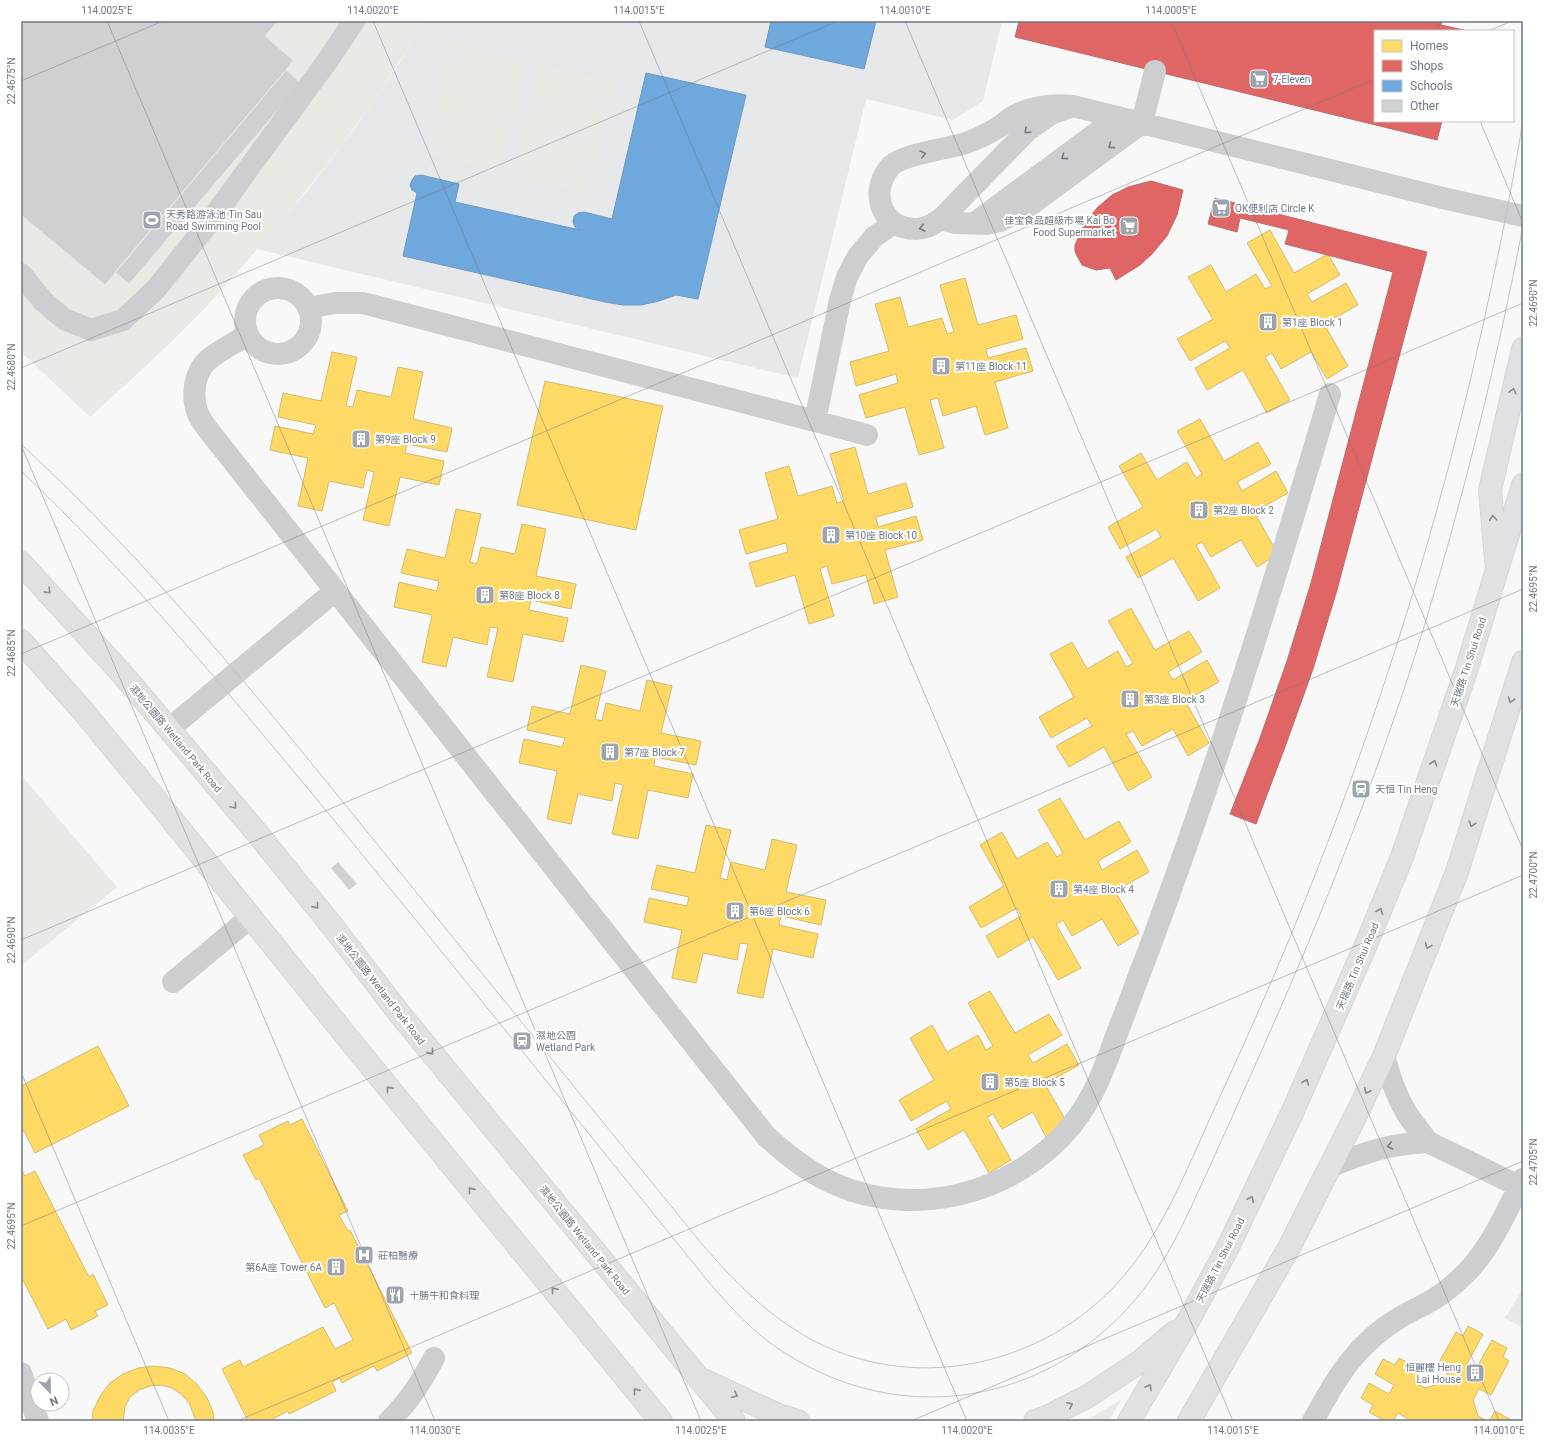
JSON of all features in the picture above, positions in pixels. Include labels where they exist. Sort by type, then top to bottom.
[{"type":"main road","points":[[1497,571],[1490,490],[1523,349]]},
{"type":"main road","name":"天瑞路 Tin Shui Road","points":[[1129,1421],[1188,1321],[1226,1251],[1289,1120],[1371,933],[1402,857],[1464,678],[1523,485]]},
{"type":"main road","name":"濕地公園路 Wetland Park Road","points":[[21,563],[104,653],[169,728],[304,892],[399,1013],[734,1421]]},
{"type":"main road","points":[[21,641],[83,711],[661,1421]]},
{"type":"main road","points":[[1189,1421],[1290,1246],[1384,1056],[1457,872],[1523,662]]},
{"type":"main road","points":[[1035,1421],[1049,1416],[1088,1396],[1141,1361],[1188,1321]]},
{"type":"main road","points":[[700,1379],[778,1415],[798,1421]]},
{"type":"lane","points":[[21,274],[43,301],[64,320],[91,330],[123,320],[156,289],[211,220],[354,21]]},
{"type":"lane","points":[[941,219],[956,223],[972,224],[1000,221],[1025,209],[1142,123],[1155,71]]},
{"type":"lane","points":[[1073,106],[1051,114],[1028,130],[941,219],[930,226],[917,229],[905,228],[894,223],[885,213],[879,201],[879,189],[883,176],[890,166],[901,159],[983,136],[1027,110],[1042,106],[1058,105],[1073,106],[1447,199],[1523,216]]},
{"type":"lane","points":[[972,224],[1118,117]]},
{"type":"lane","points":[[815,422],[840,300],[847,277],[858,256],[874,237],[894,223]]},
{"type":"lane","points":[[270,288],[281,288],[292,291],[302,298],[308,308],[311,319],[310,331],[305,341],[296,349],[286,354],[274,355],[263,352],[253,345],[247,335],[244,324],[245,312],[250,302],[259,294],[270,288]]},
{"type":"lane","points":[[308,308],[335,303],[363,303],[867,435]]},
{"type":"lane","points":[[247,335],[208,359],[200,371],[195,386],[194,400],[198,414],[211,433],[766,1136],[787,1155],[811,1172],[836,1185],[863,1194],[892,1199],[920,1200],[949,1197],[976,1191],[1003,1180],[1028,1166],[1050,1148],[1070,1128],[1087,1105],[1100,1080],[1206,792],[1280,564],[1330,394]]},
{"type":"lane","points":[[169,728],[335,590]]},
{"type":"lane","points":[[173,982],[251,917]]},
{"type":"lane","points":[[1313,1421],[1330,1388],[1346,1363],[1367,1342],[1399,1317],[1435,1299],[1450,1288],[1467,1272],[1482,1254],[1522,1185],[1428,1142],[1409,1117],[1401,1103],[1392,1082],[1384,1056]]},
{"type":"lane","points":[[1330,1167],[1358,1155],[1380,1148],[1428,1142]]},
{"type":"lane","points":[[389,1421],[404,1406],[419,1386],[434,1358]]},
{"type":"lane","points":[[21,1373],[38,1421]]},
{"type":"shaded area","name":"天秀路游泳池 Tin Sau Road Swimming Pool","points":[[21,21],[425,21],[385,85],[342,145],[296,204],[204,309],[148,364],[90,417],[21,352]]},
{"type":"shaded area","points":[[425,21],[1002,21],[983,101],[953,120],[866,99],[798,378],[257,249],[308,190],[355,128],[399,64]]},
{"type":"shaded area","points":[[452,43],[526,61],[498,172],[425,154]]},
{"type":"shaded area","points":[[540,64],[613,82],[585,194],[512,176]]},
{"type":"shaded area","points":[[21,775],[117,887],[21,966]]},
{"type":"shaded area","points":[[1523,1288],[1523,1328],[1505,1318]]},
{"type":"shaded area","points":[[1122,1399],[1109,1421],[1085,1421],[1090,1418]]},
{"type":"building: Homes","name":"第1座 Block 1","points":[[1270,230],[1294,273],[1328,254],[1340,275],[1307,294],[1312,302],[1346,283],[1358,305],[1324,324],[1348,366],[1327,379],[1311,352],[1281,369],[1272,353],[1265,357],[1290,400],[1267,413],[1243,370],[1207,390],[1195,368],[1230,348],[1225,341],[1190,361],[1177,339],[1213,319],[1188,277],[1211,265],[1226,292],[1256,274],[1265,289],[1272,286],[1247,243]]},
{"type":"building: Homes","name":"第11座 Block 11","points":[[965,278],[978,325],[1016,315],[1023,339],[986,349],[988,358],[1026,348],[1033,371],[995,382],[1008,428],[985,435],[976,406],[943,416],[938,398],[930,400],[944,448],[919,455],[905,407],[866,418],[859,395],[898,383],[896,374],[856,386],[850,362],[889,351],[875,304],[900,297],[908,327],[942,318],[947,334],[954,332],[940,285]]},
{"type":"building: Homes","name":"第9座 Block 9","points":[[332,352],[357,357],[346,406],[353,407],[357,390],[391,397],[398,367],[423,372],[413,419],[452,428],[447,452],[407,444],[405,453],[444,461],[439,485],[400,477],[389,526],[363,520],[374,472],[367,470],[363,488],[329,481],[322,511],[298,506],[308,458],[270,450],[275,426],[313,434],[316,425],[278,417],[283,393],[321,401]]},
{"type":"building: Homes","points":[[545,381],[663,406],[636,530],[517,505]]},
{"type":"building: Homes","name":"第2座 Block 2","points":[[1200,419],[1224,461],[1258,442],[1271,464],[1237,482],[1242,491],[1276,471],[1288,493],[1254,512],[1278,554],[1257,567],[1241,540],[1211,557],[1202,542],[1196,545],[1220,588],[1198,601],[1173,558],[1138,578],[1126,557],[1161,537],[1156,529],[1120,549],[1108,527],[1143,507],[1119,466],[1141,453],[1157,480],[1187,462],[1196,478],[1202,474],[1177,431]]},
{"type":"building: Homes","name":"第10座 Block 10","points":[[855,447],[868,494],[906,483],[913,507],[876,517],[878,527],[916,516],[923,540],[885,550],[898,597],[874,604],[866,575],[832,584],[827,566],[820,569],[834,616],[809,624],[795,575],[756,587],[749,563],[788,552],[786,543],[746,554],[739,530],[778,519],[765,473],[789,466],[798,496],[832,486],[837,503],[844,501],[830,454]]},
{"type":"building: Homes","name":"第8座 Block 8","points":[[456,509],[481,514],[470,562],[477,564],[481,547],[515,554],[522,524],[546,529],[536,576],[576,584],[571,609],[531,600],[529,610],[568,618],[563,642],[523,634],[513,682],[487,677],[498,628],[490,627],[487,645],[453,637],[446,667],[422,662],[432,615],[394,607],[399,582],[437,591],[439,581],[401,573],[407,549],[445,558]]},
{"type":"building: Homes","name":"第3座 Block 3","points":[[1131,608],[1155,650],[1189,631],[1202,652],[1168,672],[1173,680],[1207,660],[1219,682],[1185,701],[1209,743],[1188,756],[1173,729],[1142,746],[1133,731],[1126,734],[1152,777],[1128,791],[1104,747],[1069,767],[1056,746],[1092,726],[1087,718],[1051,738],[1039,717],[1074,697],[1050,654],[1072,642],[1087,669],[1118,651],[1126,667],[1133,663],[1108,621]]},
{"type":"building: Homes","name":"第7座 Block 7","points":[[581,665],[606,671],[595,719],[602,721],[606,703],[640,711],[647,680],[672,686],[661,733],[701,741],[696,765],[655,757],[654,766],[693,774],[688,798],[648,790],[638,839],[612,834],[623,785],[615,783],[612,801],[578,794],[571,824],[547,819],[557,771],[519,763],[524,739],[562,747],[565,738],[527,730],[532,706],[570,714]]},
{"type":"building: Homes","name":"第4座 Block 4","points":[[1060,798],[1085,840],[1119,821],[1131,842],[1098,861],[1102,870],[1137,850],[1149,872],[1115,891],[1139,933],[1118,946],[1102,919],[1072,936],[1063,920],[1056,924],[1081,968],[1058,980],[1033,937],[998,958],[986,936],[1021,916],[1017,908],[981,928],[969,907],[1004,886],[980,845],[1002,832],[1017,859],[1047,842],[1057,857],[1063,853],[1038,810]]},
{"type":"building: Homes","name":"第6座 Block 6","points":[[706,825],[731,830],[720,878],[727,880],[731,862],[765,870],[772,839],[797,845],[786,892],[826,900],[821,925],[781,916],[779,925],[818,934],[813,958],[773,949],[763,998],[737,993],[748,944],[740,943],[737,960],[703,953],[696,983],[672,978],[682,930],[644,922],[649,898],[687,906],[689,897],[651,889],[657,865],[695,873]]},
{"type":"building: Homes","name":"第5座 Block 5","points":[[990,991],[1015,1033],[1049,1014],[1062,1035],[1028,1055],[1033,1063],[1067,1044],[1079,1065],[1045,1084],[1069,1126],[1047,1139],[1033,1112],[1002,1129],[993,1114],[987,1117],[1011,1160],[989,1173],[964,1130],[928,1150],[916,1129],[951,1109],[947,1101],[911,1121],[899,1100],[934,1080],[910,1038],[932,1025],[947,1052],[978,1035],[986,1050],[993,1046],[968,1003]]},
{"type":"building: Homes","points":[[98,1046],[129,1106],[35,1153],[24,1131],[21,1133],[21,1086]]},
{"type":"building: Homes","name":"第6A座 Tower 6A","points":[[302,1119],[348,1211],[339,1215],[348,1231],[350,1230],[412,1353],[377,1371],[374,1366],[342,1383],[340,1378],[332,1382],[336,1391],[289,1414],[288,1411],[269,1421],[248,1421],[222,1369],[240,1360],[243,1367],[323,1327],[335,1349],[353,1340],[334,1303],[325,1308],[259,1178],[256,1180],[243,1155],[264,1145],[259,1135],[288,1121],[290,1125]]},
{"type":"building: Homes","points":[[21,1169],[25,1176],[35,1171],[89,1277],[93,1274],[108,1305],[95,1311],[98,1316],[71,1330],[66,1319],[48,1329],[21,1276]]},
{"type":"building: Homes","name":"恒麗樓 Heng Lai House","points":[[1468,1326],[1483,1334],[1467,1364],[1476,1369],[1492,1340],[1507,1348],[1503,1357],[1509,1361],[1491,1395],[1479,1389],[1473,1400],[1478,1416],[1487,1421],[1409,1421],[1398,1413],[1393,1421],[1385,1421],[1369,1412],[1373,1405],[1361,1398],[1369,1383],[1389,1394],[1394,1385],[1375,1374],[1383,1359],[1395,1365],[1399,1358],[1421,1370],[1415,1382],[1425,1388],[1442,1383],[1448,1372],[1437,1366],[1456,1332],[1463,1336]]},
{"type":"building: Homes","points":[[154,1366],[170,1368],[185,1374],[197,1384],[207,1398],[213,1412],[214,1421],[196,1421],[189,1403],[181,1394],[172,1388],[161,1385],[150,1386],[139,1390],[130,1397],[125,1407],[123,1421],[92,1421],[93,1411],[100,1396],[110,1383],[123,1374],[138,1368]]},
{"type":"building: Homes","points":[[1495,1411],[1513,1421],[1489,1421]]},
{"type":"building: Shops","points":[[1019,21],[1442,21],[1441,25],[1464,30],[1374,30],[1374,122],[1442,122],[1437,140],[1015,37]]},
{"type":"building: Shops","points":[[1151,181],[1183,190],[1177,215],[1167,236],[1152,254],[1140,265],[1116,280],[1110,268],[1096,270],[1082,265],[1075,252],[1075,245],[1086,221],[1098,207],[1112,195],[1128,187]]},
{"type":"building: Shops","points":[[1215,198],[1427,252],[1337,590],[1313,669],[1256,824],[1230,814],[1260,738],[1287,661],[1311,583],[1393,272],[1285,244],[1289,230],[1240,218],[1237,232],[1208,224]]},
{"type":"building: Schools","points":[[771,21],[876,21],[864,69],[765,47]]},
{"type":"building: Schools","points":[[646,73],[746,95],[698,299],[676,295],[641,305],[623,305],[403,256],[417,193],[412,190],[410,185],[415,176],[421,175],[459,184],[455,202],[580,230],[575,227],[573,222],[574,216],[578,213],[584,212],[612,219]]},
{"type":"building: Other","points":[[21,21],[278,21],[265,36],[293,60],[105,285],[21,215]]},
{"type":"building: Other","points":[[286,70],[301,83],[129,284],[115,272]]},
{"type":"building: Other","points":[[338,862],[357,884],[349,890],[331,868]]},
{"type":"tram line","points":[[21,444],[115,537],[247,685],[697,1238],[721,1266],[747,1292],[789,1326],[805,1336],[846,1354],[888,1365],[931,1368],[973,1363],[1014,1352],[1053,1334],[1089,1309],[1121,1279],[1144,1250],[1163,1218],[1238,1057],[1314,879],[1348,789],[1380,697],[1409,605],[1436,513],[1461,419],[1483,325],[1523,120]]},
{"type":"tram line","points":[[21,471],[140,592],[215,677],[420,925],[707,1280],[743,1320],[774,1346],[830,1377],[876,1391],[923,1397],[970,1394],[1015,1383],[1059,1363],[1099,1336],[1135,1300],[1146,1286],[1174,1242],[1189,1211],[1297,969],[1343,857],[1386,743],[1424,627],[1453,528],[1491,377],[1523,226]]},
{"type":"place","name":"7-Eleven","points":[[1259,79]]},
{"type":"place","name":"OK便利店 Circle K","points":[[1221,208]]},
{"type":"place","name":"天秀路游泳池 Tin Sau Road Swimming Pool","points":[[152,220]]},
{"type":"place","name":"佳宝食品超級市場 Kai Bo Food Supermarket","points":[[1129,226]]},
{"type":"place","name":"第1座 Block 1","points":[[1268,322]]},
{"type":"place","name":"第11座 Block 11","points":[[941,366]]},
{"type":"place","name":"第9座 Block 9","points":[[361,439]]},
{"type":"place","name":"第2座 Block 2","points":[[1199,510]]},
{"type":"place","name":"第10座 Block 10","points":[[831,535]]},
{"type":"place","name":"第8座 Block 8","points":[[485,595]]},
{"type":"place","name":"第3座 Block 3","points":[[1130,699]]},
{"type":"place","name":"第7座 Block 7","points":[[610,752]]},
{"type":"place","name":"天恒 Tin Heng","points":[[1361,789]]},
{"type":"place","name":"第4座 Block 4","points":[[1059,889]]},
{"type":"place","name":"第6座 Block 6","points":[[735,911]]},
{"type":"place","name":"濕地公園 Wetland Park","points":[[522,1041]]},
{"type":"place","name":"第5座 Block 5","points":[[990,1082]]},
{"type":"place","name":"莊柏醫療","points":[[364,1255]]},
{"type":"place","name":"第6A座 Tower 6A","points":[[336,1267]]},
{"type":"place","name":"十勝牛和食料理","points":[[395,1295]]},
{"type":"place","name":"恒麗樓 Heng Lai House","points":[[1475,1373]]}]
